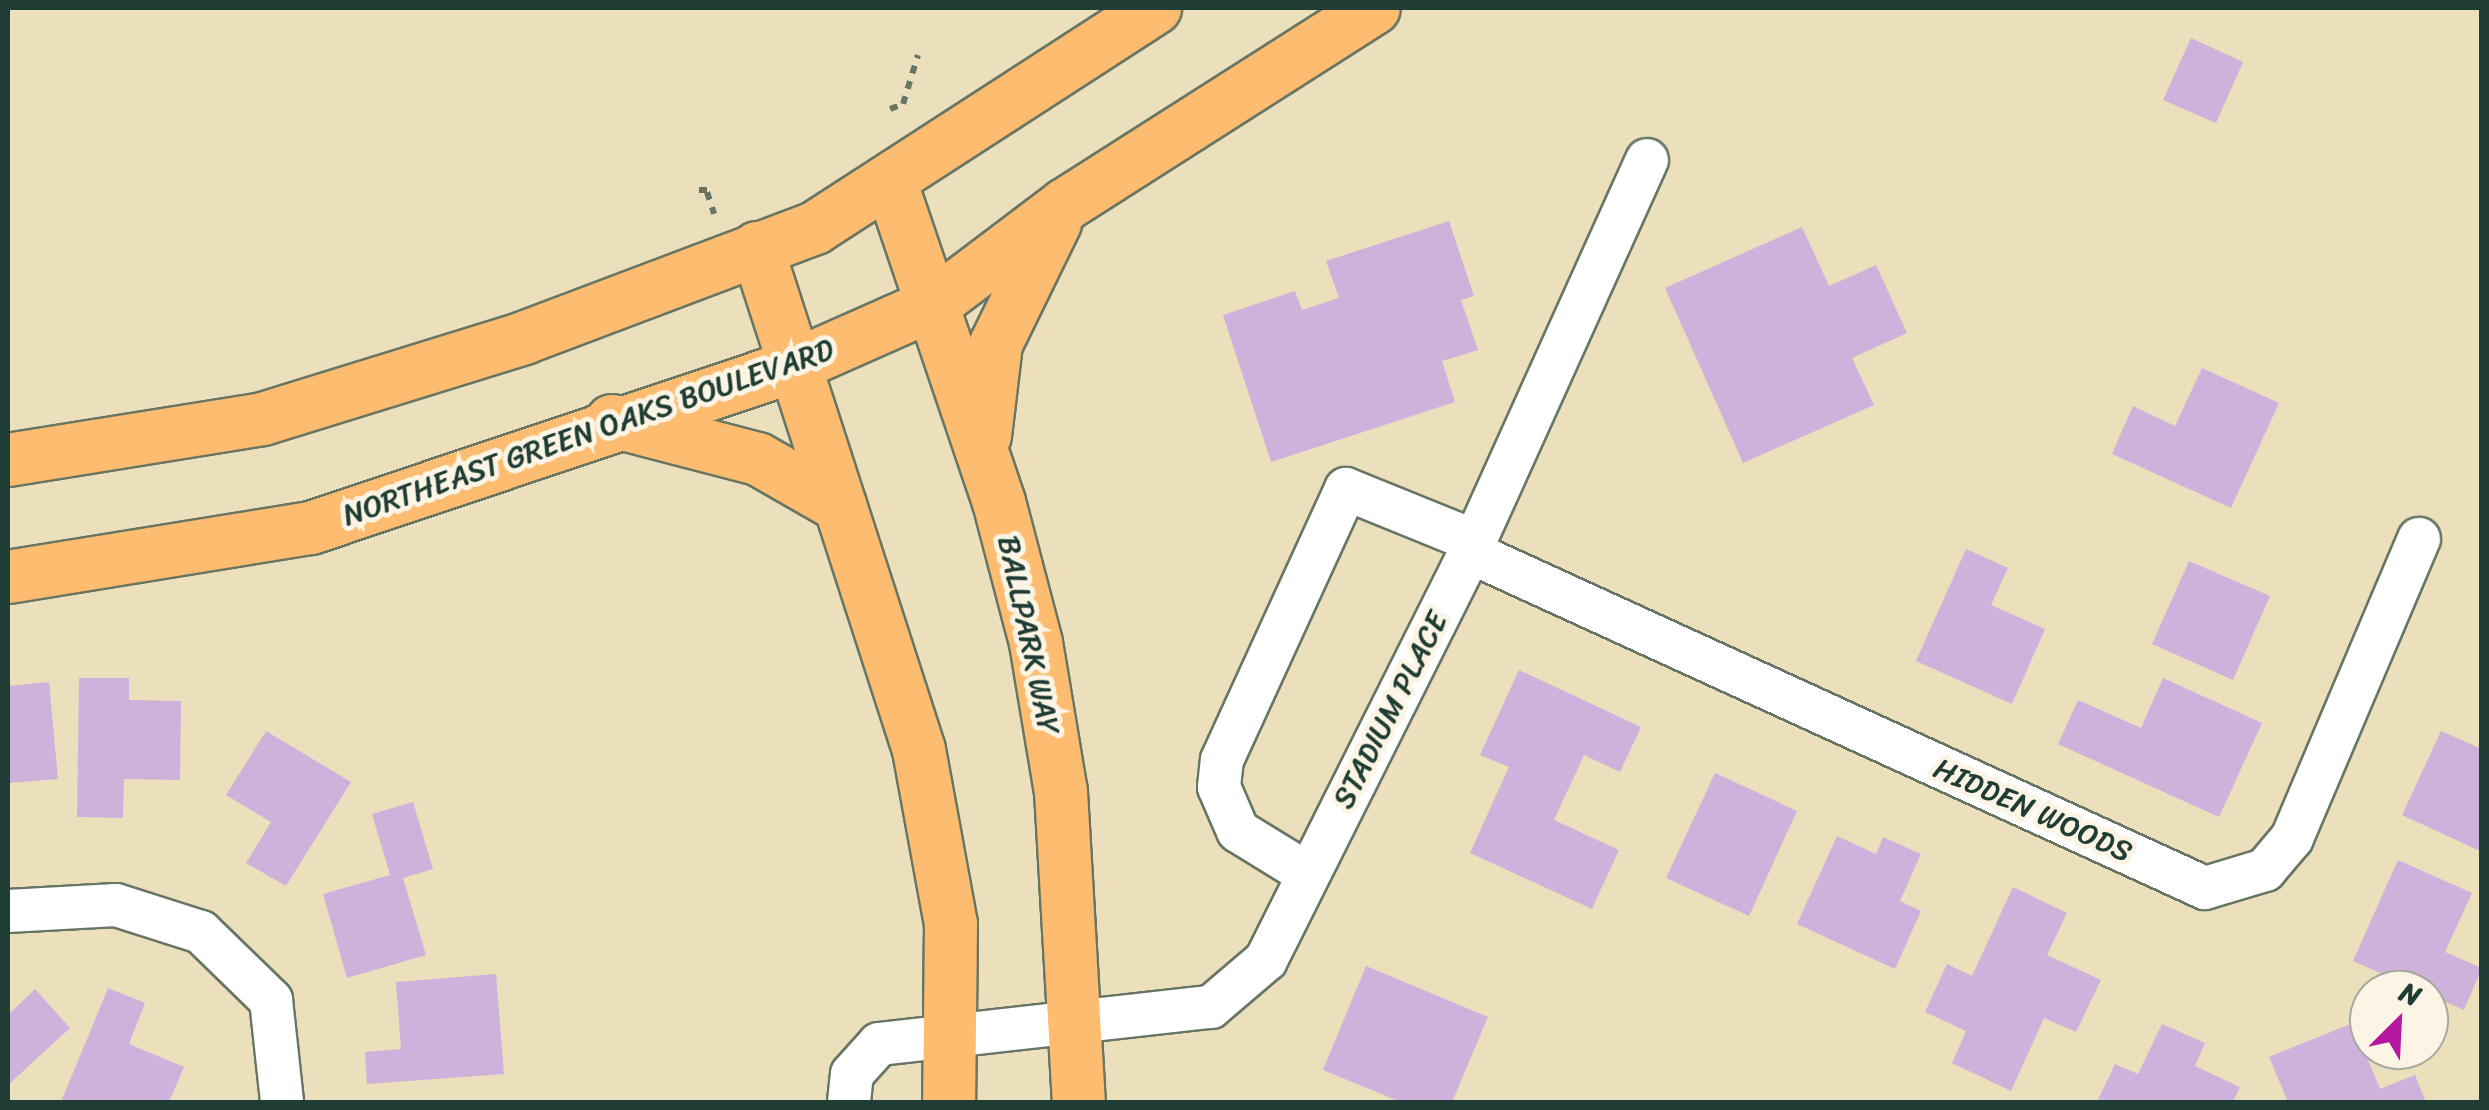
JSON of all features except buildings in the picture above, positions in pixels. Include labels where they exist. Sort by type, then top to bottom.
[{"type":"main road","points":[[8,460],[263,419],[524,338],[757,248],[892,186],[1154,8]]},
{"type":"main road","name":"NORTHEAST GREEN OAKS BOULEVARD","points":[[8,577],[311,528],[611,421],[794,366],[934,304],[1065,205],[1374,8]]},
{"type":"main road","name":"BALLPARK WAY","points":[[892,186],[983,452],[1036,643],[1061,792],[1080,1019],[1079,1102]]},
{"type":"main road","points":[[983,452],[996,344],[1065,205]]},
{"type":"main road","points":[[757,248],[925,777],[951,924],[955,1030],[949,1102]]},
{"type":"main road","points":[[611,421],[758,459],[840,506]]},
{"type":"street","name":"STADIUM PLACE","points":[[849,1102],[852,1074],[880,1044],[955,1030],[1210,1007],[1266,960],[1472,547],[1647,160]]},
{"type":"street","name":"HIDDEN WOODS","points":[[1308,874],[1238,832],[1219,788],[1222,760],[1346,489],[2205,888],[2265,870],[2292,838],[2419,538]]},
{"type":"street","points":[[8,910],[116,905],[202,932],[271,1000],[282,1102]]},
{"type":"path","points":[[890,109],[903,104],[918,56]]},
{"type":"path","points":[[707,191],[714,214]]}]
